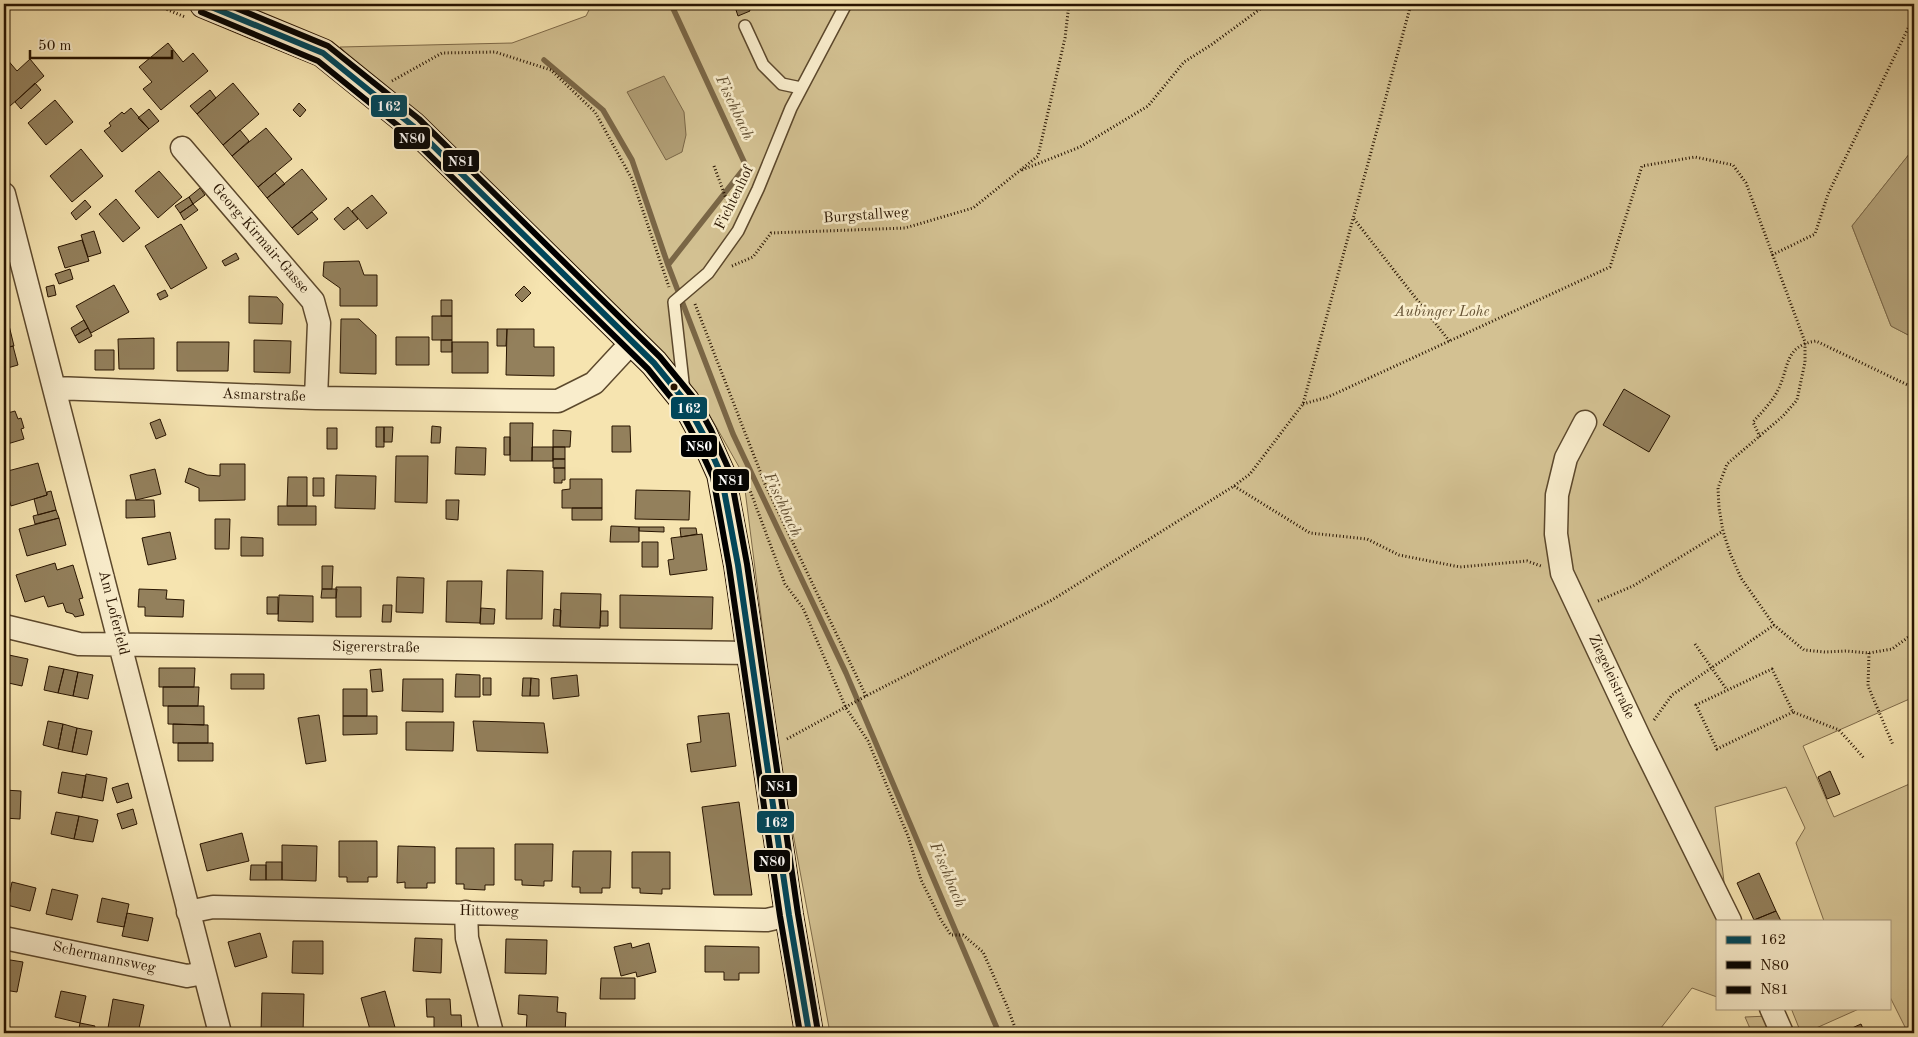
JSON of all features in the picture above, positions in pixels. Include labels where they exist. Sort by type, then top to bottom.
[{"type":"main road","points":[[196,11],[323,53],[413,126],[659,369],[685,401],[703,434],[721,474],[738,565],[789,915],[809,1033]]},
{"type":"street","name":"Georg-Kirmair-Gasse","points":[[182,148],[313,301],[319,323],[316,398]]},
{"type":"street","name":"Am Loferfeld","points":[[4,194],[220,1033]]},
{"type":"street","name":"Asmarstraße","points":[[55,388],[316,398],[558,401],[594,383],[632,342]]},
{"type":"street","name":"Ziegeleistraße","points":[[1585,422],[1566,458],[1557,495],[1556,534],[1562,573],[1640,739],[1730,920]]},
{"type":"street","name":"Sigererstraße","points":[[4,626],[79,644],[751,653]]},
{"type":"street","name":"Hittoweg","points":[[188,912],[213,907],[767,920],[789,915]]},
{"type":"street","points":[[466,912],[467,938],[492,1033]]},
{"type":"street","name":"Schermannsweg","points":[[4,938],[187,976],[204,972]]},
{"type":"street","points":[[1772,1010],[1782,1033]]},
{"type":"lane","name":"Fichtenhof","points":[[674,302],[708,273],[738,231],[758,189],[791,108],[846,4]]},
{"type":"lane","points":[[745,26],[762,65],[782,84],[801,88]]},
{"type":"lane","points":[[674,302],[685,401]]},
{"type":"path","points":[[154,4],[196,11]]},
{"type":"path","name":"Burgstallweg","points":[[726,268],[752,257],[771,233],[905,228],[973,208],[1038,156],[1065,38],[1069,4]]},
{"type":"path","points":[[1019,171],[1080,147],[1148,106],[1184,62],[1211,46],[1267,4]]},
{"type":"path","points":[[765,751],[866,696],[1052,600],[1234,486],[1250,474],[1303,404],[1411,4]]},
{"type":"path","points":[[1772,255],[1815,234],[1828,194],[1914,16]]},
{"type":"path","points":[[371,92],[442,53],[495,52],[551,70],[595,112],[632,178],[674,302]]},
{"type":"path","points":[[1303,404],[1328,397],[1610,267],[1642,166],[1695,157],[1733,165],[1746,183],[1805,342],[1806,362],[1797,400],[1783,416],[1727,464],[1718,488],[1723,531],[1741,578],[1774,625],[1804,650],[1869,653],[1892,649],[1914,633]]},
{"type":"path","points":[[714,166],[729,206]]},
{"type":"path","points":[[1354,219],[1450,342]]},
{"type":"path","points":[[690,289],[765,484],[866,696]]},
{"type":"path","points":[[1760,437],[1753,422],[1777,392],[1795,348],[1805,342],[1816,340],[1914,388]]},
{"type":"path","points":[[744,477],[785,584],[803,608],[847,707],[868,741],[908,836],[922,880],[941,920],[950,935],[963,936],[983,952],[1007,1006],[1016,1033]]},
{"type":"path","points":[[1234,486],[1310,533],[1367,539],[1399,555],[1460,567],[1527,561],[1562,573]]},
{"type":"path","points":[[1579,610],[1633,586],[1723,531]]},
{"type":"path","points":[[1640,739],[1672,695],[1774,625]]},
{"type":"path","points":[[1695,644],[1727,690]]},
{"type":"path","points":[[1869,653],[1868,686],[1893,745]]},
{"type":"path","points":[[1793,712],[1717,748],[1696,705],[1772,668],[1793,712],[1839,730],[1864,758]]},
{"type":"green space","name":"Aubinger Lohe","points":[[592,4],[1914,4],[1914,148],[1852,226],[1891,326],[1914,338],[1914,697],[1803,746],[1834,817],[1914,782],[1914,1033],[1908,1033],[1890,997],[1890,920],[1824,920],[1796,843],[1805,828],[1786,787],[1715,807],[1725,890],[1726,920],[1716,920],[1716,997],[1692,988],[1657,1033],[830,1033],[779,758],[743,474],[697,393],[340,47],[512,43],[586,16]]},
{"type":"green space","points":[[1792,1010],[1857,1010],[1805,1033],[1801,1033]]},
{"type":"green space","points":[[1769,1016],[1776,1033],[1752,1033],[1745,1017]]},
{"type":"shaded area","points":[[664,76],[684,112],[686,135],[682,152],[666,160],[627,92]]},
{"type":"shaded area","points":[[1914,148],[1914,338],[1891,326],[1852,226]]},
{"type":"building","points":[[734,4],[747,4],[750,11],[738,16]]},
{"type":"building","points":[[168,43],[183,62],[193,53],[208,71],[161,110],[143,89],[152,82],[139,67]]},
{"type":"building","points":[[6,58],[17,71],[30,59],[44,76],[10,106],[4,99],[4,59]]},
{"type":"building","points":[[35,83],[41,90],[21,109],[15,102]]},
{"type":"building","points":[[233,83],[259,114],[223,145],[197,114]]},
{"type":"building","points":[[210,90],[216,98],[197,114],[190,106]]},
{"type":"building","points":[[55,100],[73,122],[46,145],[28,123]]},
{"type":"building","points":[[299,103],[306,110],[300,117],[293,110]]},
{"type":"building","points":[[131,108],[149,129],[122,152],[104,131],[111,126],[109,123],[122,112],[124,114]]},
{"type":"building","points":[[149,109],[159,121],[149,129],[138,118]]},
{"type":"building","points":[[266,128],[292,159],[258,187],[232,156]]},
{"type":"building","points":[[240,130],[249,141],[232,156],[223,145]]},
{"type":"building","points":[[81,149],[103,176],[72,202],[50,176]]},
{"type":"building","points":[[302,169],[327,199],[292,228],[267,198]]},
{"type":"building","points":[[159,171],[182,197],[158,218],[135,191]]},
{"type":"building","points":[[275,173],[285,184],[267,198],[258,187]]},
{"type":"building","points":[[200,188],[205,195],[193,204],[189,197]]},
{"type":"building","points":[[372,195],[387,213],[367,229],[352,211]]},
{"type":"building","points":[[189,197],[193,204],[180,213],[175,206]]},
{"type":"building","points":[[116,199],[140,228],[123,242],[99,214]]},
{"type":"building","points":[[85,200],[91,207],[76,220],[71,213]]},
{"type":"building","points":[[193,204],[198,210],[184,220],[180,213]]},
{"type":"building","points":[[348,207],[358,219],[344,230],[334,219]]},
{"type":"building","points":[[312,212],[318,219],[298,235],[292,228]]},
{"type":"building","points":[[181,224],[207,268],[171,289],[145,246]]},
{"type":"building","points":[[94,231],[101,253],[88,257],[81,235]]},
{"type":"building","points":[[82,240],[89,261],[65,268],[58,247]]},
{"type":"building","points":[[236,253],[239,259],[225,266],[222,261]]},
{"type":"building","points":[[359,261],[364,275],[377,275],[377,306],[340,306],[340,288],[323,276],[324,262]]},
{"type":"building","points":[[70,269],[73,279],[59,284],[55,274]]},
{"type":"building","points":[[54,285],[56,295],[48,297],[46,287]]},
{"type":"building","points":[[114,285],[129,312],[91,333],[76,306]]},
{"type":"building","points":[[524,286],[531,293],[522,302],[515,295]]},
{"type":"building","points":[[165,290],[168,296],[160,300],[157,294]]},
{"type":"building","points":[[249,296],[277,297],[283,304],[282,324],[249,323]]},
{"type":"building","points":[[441,300],[452,300],[452,316],[441,316]]},
{"type":"building","points":[[4,313],[6,313],[14,346],[4,348]]},
{"type":"building","points":[[432,316],[452,316],[452,340],[432,340]]},
{"type":"building","points":[[341,319],[359,319],[376,335],[376,374],[340,373]]},
{"type":"building","points":[[84,320],[88,328],[75,336],[71,328]]},
{"type":"building","points":[[88,328],[92,336],[79,343],[75,336]]},
{"type":"building","points":[[497,329],[507,329],[506,346],[497,346]]},
{"type":"building","points":[[507,329],[534,329],[534,347],[554,347],[554,376],[506,375]]},
{"type":"building","points":[[396,337],[429,337],[429,365],[396,365]]},
{"type":"building","points":[[154,338],[154,369],[119,369],[118,339]]},
{"type":"building","points":[[254,340],[291,341],[290,373],[254,372]]},
{"type":"building","points":[[441,340],[452,340],[452,352],[441,352]]},
{"type":"building","points":[[177,342],[229,342],[228,371],[177,371]]},
{"type":"building","points":[[452,342],[488,342],[488,373],[452,373]]},
{"type":"building","points":[[13,346],[18,365],[4,369],[4,348]]},
{"type":"building","points":[[95,350],[114,350],[114,370],[95,370]]},
{"type":"building","points":[[1624,389],[1670,416],[1649,452],[1603,425]]},
{"type":"building","points":[[15,411],[18,419],[21,418],[24,428],[21,429],[24,439],[4,445],[4,414]]},
{"type":"building","points":[[160,419],[166,435],[156,439],[150,423]]},
{"type":"building","points":[[510,423],[533,423],[532,461],[510,461]]},
{"type":"building","points":[[432,426],[441,427],[440,443],[431,443]]},
{"type":"building","points":[[612,426],[630,426],[631,452],[612,452]]},
{"type":"building","points":[[376,427],[384,427],[384,447],[376,447]]},
{"type":"building","points":[[384,427],[393,427],[392,442],[384,442]]},
{"type":"building","points":[[327,428],[337,428],[337,449],[327,449]]},
{"type":"building","points":[[553,430],[571,431],[570,447],[553,447]]},
{"type":"building","points":[[504,437],[510,437],[510,455],[504,455]]},
{"type":"building","points":[[456,447],[486,448],[485,475],[455,474]]},
{"type":"building","points":[[532,447],[553,447],[553,461],[532,461]]},
{"type":"building","points":[[553,447],[565,447],[565,459],[553,459]]},
{"type":"building","points":[[396,456],[428,456],[427,503],[395,502]]},
{"type":"building","points":[[553,459],[565,459],[565,468],[553,468]]},
{"type":"building","points":[[38,463],[47,495],[11,506],[4,481],[4,472]]},
{"type":"building","points":[[220,464],[245,464],[245,500],[199,501],[199,488],[185,482],[189,468],[207,475],[220,476]]},
{"type":"building","points":[[554,468],[565,468],[565,480],[562,480],[562,483],[554,483]]},
{"type":"building","points":[[155,469],[161,494],[136,500],[130,475]]},
{"type":"building","points":[[336,475],[376,476],[375,509],[335,508]]},
{"type":"building","points":[[288,477],[307,477],[307,506],[287,506]]},
{"type":"building","points":[[313,478],[324,478],[324,496],[313,496]]},
{"type":"building","points":[[570,479],[602,479],[602,508],[562,508],[562,490],[570,489]]},
{"type":"building","points":[[636,490],[690,491],[689,520],[635,519]]},
{"type":"building","points":[[51,491],[56,510],[38,515],[34,499],[47,495],[47,492]]},
{"type":"building","points":[[126,500],[154,500],[155,517],[126,518]]},
{"type":"building","points":[[446,500],[459,500],[458,520],[446,519]]},
{"type":"building","points":[[278,506],[316,506],[316,525],[278,525]]},
{"type":"building","points":[[572,508],[602,508],[602,520],[572,520]]},
{"type":"building","points":[[56,510],[59,518],[35,524],[33,516]]},
{"type":"building","points":[[59,518],[66,545],[27,556],[19,529]]},
{"type":"building","points":[[215,519],[230,519],[229,549],[215,549]]},
{"type":"building","points":[[611,526],[639,527],[639,542],[610,542]]},
{"type":"building","points":[[639,527],[664,527],[664,532],[639,531]]},
{"type":"building","points":[[680,528],[696,528],[697,534],[681,537]]},
{"type":"building","points":[[170,532],[176,559],[148,565],[142,538]]},
{"type":"building","points":[[702,534],[707,570],[670,575],[668,560],[674,559],[671,538]]},
{"type":"building","points":[[241,537],[263,538],[263,556],[241,556]]},
{"type":"building","points":[[642,542],[658,542],[658,567],[642,567]]},
{"type":"building","points":[[55,563],[57,570],[73,565],[83,598],[79,599],[84,615],[75,617],[73,614],[66,612],[63,603],[48,607],[44,596],[25,602],[16,575]]},
{"type":"building","points":[[322,566],[333,566],[332,589],[322,589]]},
{"type":"building","points":[[507,570],[543,571],[542,619],[506,619]]},
{"type":"building","points":[[397,577],[424,578],[423,613],[396,612]]},
{"type":"building","points":[[447,581],[482,581],[480,623],[446,622]]},
{"type":"building","points":[[336,587],[361,587],[361,617],[336,617]]},
{"type":"building","points":[[139,589],[167,590],[166,599],[184,600],[183,617],[145,616],[145,607],[138,607]]},
{"type":"building","points":[[322,589],[337,589],[336,598],[321,598]]},
{"type":"building","points":[[561,593],[601,594],[600,628],[560,627]]},
{"type":"building","points":[[279,595],[313,596],[313,622],[278,621]]},
{"type":"building","points":[[620,595],[713,597],[712,629],[620,628]]},
{"type":"building","points":[[267,597],[278,597],[278,614],[267,614]]},
{"type":"building","points":[[383,605],[392,605],[391,622],[382,622]]},
{"type":"building","points":[[481,608],[495,609],[494,624],[480,624]]},
{"type":"building","points":[[554,609],[561,610],[560,626],[553,626]]},
{"type":"building","points":[[601,611],[608,611],[608,626],[600,626]]},
{"type":"building","points":[[4,654],[28,659],[22,686],[4,682]]},
{"type":"building","points":[[49,666],[64,669],[58,693],[44,690]]},
{"type":"building","points":[[159,668],[195,668],[194,687],[159,687]]},
{"type":"building","points":[[64,669],[78,672],[73,696],[58,693]]},
{"type":"building","points":[[381,669],[383,691],[372,692],[370,670]]},
{"type":"building","points":[[78,672],[93,675],[88,699],[73,696]]},
{"type":"building","points":[[231,674],[264,674],[264,689],[231,689]]},
{"type":"building","points":[[456,674],[480,675],[480,697],[455,697]]},
{"type":"building","points":[[577,675],[579,696],[553,699],[551,678]]},
{"type":"building","points":[[483,678],[491,678],[491,695],[483,695]]},
{"type":"building","points":[[523,678],[531,678],[530,696],[522,696]]},
{"type":"building","points":[[531,678],[539,679],[539,696],[530,696]]},
{"type":"building","points":[[403,679],[443,679],[443,712],[402,711]]},
{"type":"building","points":[[163,687],[199,687],[198,706],[163,706]]},
{"type":"building","points":[[343,689],[367,689],[367,716],[343,716]]},
{"type":"building","points":[[168,706],[204,706],[204,725],[168,724]]},
{"type":"building","points":[[729,713],[736,766],[691,772],[687,744],[701,742],[698,716]]},
{"type":"building","points":[[319,715],[326,761],[306,764],[298,718]]},
{"type":"building","points":[[343,716],[377,716],[377,734],[343,735]]},
{"type":"building","points":[[48,721],[63,724],[58,749],[43,745]]},
{"type":"building","points":[[473,721],[544,723],[548,753],[477,751]]},
{"type":"building","points":[[406,722],[454,722],[453,751],[406,750]]},
{"type":"building","points":[[63,724],[77,728],[72,752],[58,749]]},
{"type":"building","points":[[173,724],[208,725],[208,743],[173,743]]},
{"type":"building","points":[[77,728],[92,731],[87,755],[72,752]]},
{"type":"building","points":[[178,743],[213,743],[213,761],[178,761]]},
{"type":"building","points":[[1830,771],[1840,794],[1827,799],[1818,777]]},
{"type":"building","points":[[62,772],[86,776],[82,798],[58,793]]},
{"type":"building","points":[[86,774],[107,778],[103,801],[82,797]]},
{"type":"building","points":[[128,783],[132,798],[117,803],[112,788]]},
{"type":"building","points":[[4,790],[21,791],[20,819],[4,818]]},
{"type":"building","points":[[739,802],[752,895],[714,895],[702,807]]},
{"type":"building","points":[[133,809],[137,824],[122,829],[117,814]]},
{"type":"building","points":[[56,812],[79,816],[74,839],[51,834]]},
{"type":"building","points":[[79,816],[98,820],[93,842],[74,839]]},
{"type":"building","points":[[242,833],[249,861],[207,871],[200,844]]},
{"type":"building","points":[[339,841],[377,841],[377,877],[368,877],[368,882],[347,882],[347,877],[339,877]]},
{"type":"building","points":[[515,844],[553,844],[552,881],[544,881],[544,886],[522,885],[522,880],[515,880]]},
{"type":"building","points":[[282,845],[317,846],[316,881],[282,880]]},
{"type":"building","points":[[398,846],[435,847],[435,883],[427,883],[427,888],[405,888],[405,882],[397,883]]},
{"type":"building","points":[[456,848],[494,848],[494,885],[485,885],[485,890],[464,889],[464,884],[456,884]]},
{"type":"building","points":[[573,851],[611,851],[610,888],[602,888],[602,893],[580,893],[580,887],[572,887]]},
{"type":"building","points":[[632,852],[670,852],[670,889],[662,889],[662,894],[640,893],[640,888],[632,888]]},
{"type":"building","points":[[266,862],[282,862],[282,880],[266,880]]},
{"type":"building","points":[[251,865],[266,865],[266,880],[250,880]]},
{"type":"building","points":[[1759,873],[1776,911],[1754,920],[1737,883]]},
{"type":"building","points":[[12,882],[36,888],[30,911],[7,905]]},
{"type":"building","points":[[52,889],[78,895],[72,920],[46,914]]},
{"type":"building","points":[[102,898],[129,904],[124,927],[97,922]]},
{"type":"building","points":[[1776,911],[1780,920],[1754,920]]},
{"type":"building","points":[[127,913],[153,918],[148,941],[122,936]]},
{"type":"building","points":[[260,933],[267,957],[235,967],[228,942]]},
{"type":"building","points":[[415,938],[442,939],[441,973],[413,971]]},
{"type":"building","points":[[506,939],[547,940],[546,974],[505,973]]},
{"type":"building","points":[[293,941],[323,941],[323,974],[292,973]]},
{"type":"building","points":[[631,943],[632,948],[649,943],[656,972],[637,977],[636,972],[621,976],[614,947]]},
{"type":"building","points":[[705,946],[759,947],[759,973],[739,973],[739,980],[724,980],[724,972],[705,972]]},
{"type":"building","points":[[4,959],[23,962],[17,992],[4,990]]},
{"type":"building","points":[[601,978],[635,978],[635,999],[600,999]]},
{"type":"building","points":[[61,991],[86,996],[80,1023],[55,1017]]},
{"type":"building","points":[[385,991],[396,1031],[371,1033],[361,998]]},
{"type":"building","points":[[262,993],[304,994],[303,1033],[261,1033]]},
{"type":"building","points":[[519,995],[558,997],[557,1012],[566,1013],[565,1033],[526,1033],[527,1015],[518,1014]]},
{"type":"building","points":[[113,999],[144,1005],[138,1033],[108,1028]]},
{"type":"building","points":[[426,999],[450,999],[451,1015],[461,1015],[462,1033],[434,1033],[434,1017],[427,1017]]},
{"type":"building","points":[[80,1023],[95,1026],[93,1033],[78,1033]]},
{"type":"building","points":[[1861,1024],[1865,1033],[1841,1033]]},
{"type":"waterway","name":"Fischbach","points":[[671,4],[746,166],[668,265],[733,434],[846,673],[999,1033]]},
{"type":"waterway","points":[[544,60],[603,110],[632,160],[668,265]]},
{"type":"transit line","name":"162","points":[[204,4],[323,53],[413,126],[654,363],[685,401],[703,434],[721,474],[738,565],[789,915],[809,1033]]},
{"type":"transit line","name":"N81","points":[[226,4],[328,46],[419,119],[660,357],[693,397],[711,430],[730,472],[747,564],[798,914],[818,1032]]},
{"type":"transit line","name":"N80","points":[[201,12],[318,61],[407,133],[648,369],[678,406],[713,477],[729,566],[780,916],[800,1033]]}]
